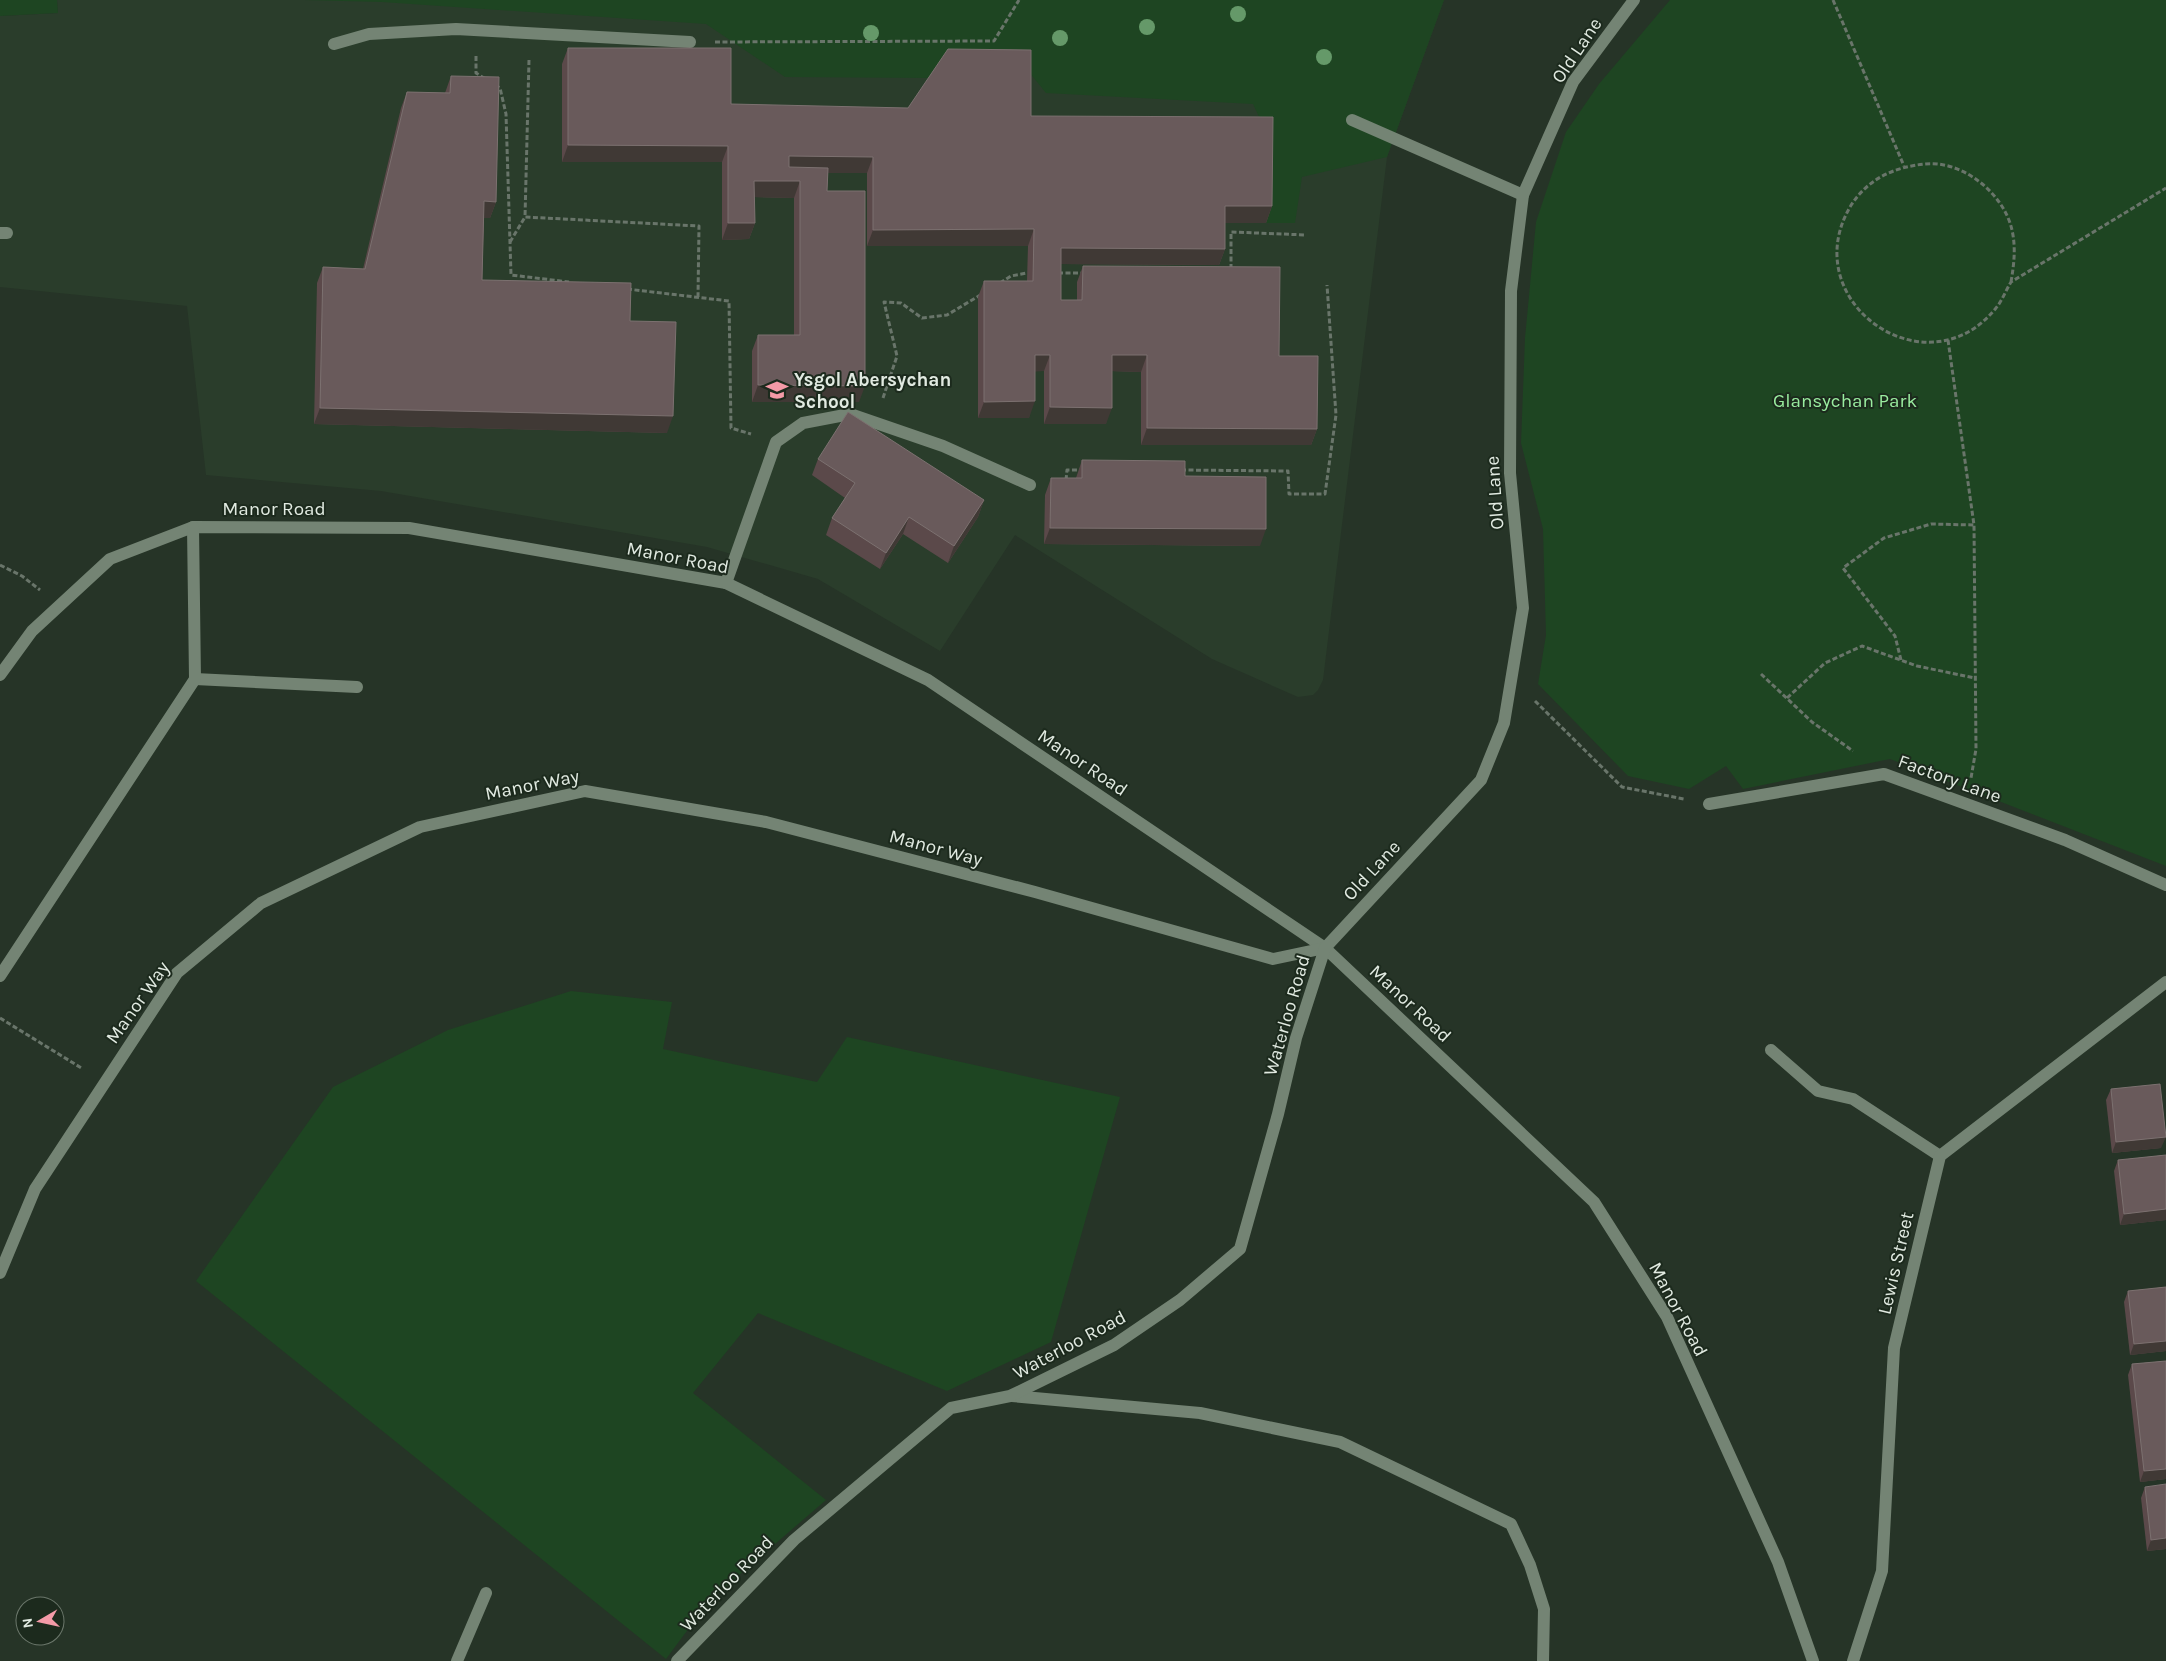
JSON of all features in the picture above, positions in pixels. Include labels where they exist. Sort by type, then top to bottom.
[{"type":"street","name":"Old Lane","points":[[1325,948],[1481,780],[1504,723],[1523,608],[1510,463],[1511,291],[1523,195],[1573,82],[1634,0]]},
{"type":"street","points":[[334,44],[369,34],[456,29],[690,42]]},
{"type":"street","points":[[1352,120],[1523,195]]},
{"type":"street","points":[[726,583],[776,442],[803,423],[850,414],[943,446],[1030,485]]},
{"type":"street","points":[[0,976],[195,679],[193,526]]},
{"type":"street","name":"Manor Road","points":[[0,675],[32,631],[110,559],[193,526],[409,528],[726,583],[928,680],[1325,948],[1594,1202],[1667,1317],[1778,1562],[1813,1661]]},
{"type":"street","points":[[195,679],[357,687]]},
{"type":"street","name":"Factory Lane","points":[[1710,804],[1884,774],[2065,840],[2166,885]]},
{"type":"street","name":"Manor Way","points":[[0,1273],[35,1189],[177,973],[262,903],[420,827],[585,791],[766,822],[1035,892],[1274,959],[1325,948]]},
{"type":"street","name":"Waterloo Road","points":[[677,1661],[794,1540],[951,1408],[1010,1396],[1114,1345],[1180,1300],[1240,1249],[1278,1114],[1296,1038],[1325,948]]},
{"type":"street","points":[[1771,1050],[1818,1091],[1853,1099],[1940,1156],[2164,986]]},
{"type":"street","name":"Lewis Street","points":[[1853,1661],[1882,1571],[1894,1348],[1940,1156]]},
{"type":"street","points":[[1010,1396],[1200,1413],[1340,1442],[1510,1524],[1530,1565],[1544,1609],[1543,1661]]},
{"type":"street","points":[[457,1661],[486,1593]]},
{"type":"path","points":[[690,42],[994,41],[1019,0]]},
{"type":"path","points":[[1834,0],[1904,166]]},
{"type":"path","points":[[477,30],[476,74],[500,88],[506,114],[512,275],[570,282]]},
{"type":"path","points":[[510,242],[525,217],[530,33]]},
{"type":"path","points":[[1931,164],[1958,169],[1982,183],[2000,203],[2012,228],[2016,255],[2011,282],[1996,308],[1975,328],[1948,340],[1920,342],[1893,336],[1869,322],[1851,300],[1840,275],[1837,247],[1843,220],[1857,196],[1878,177],[1904,166],[1931,164]]},
{"type":"path","points":[[2011,282],[2166,188]]},
{"type":"path","points":[[525,217],[699,226],[698,297]]},
{"type":"path","points":[[1231,274],[1231,232],[1306,235]]},
{"type":"path","points":[[995,286],[1011,276],[1027,273]]},
{"type":"path","points":[[1055,273],[1094,274]]},
{"type":"path","points":[[1173,470],[1288,470],[1289,494],[1325,494],[1336,415],[1327,285]]},
{"type":"path","points":[[620,288],[729,301],[731,428],[776,442]]},
{"type":"path","points":[[875,422],[897,356],[884,302],[901,303],[922,318],[947,315],[987,290]]},
{"type":"path","points":[[1948,340],[1974,525],[1976,749],[1967,804]]},
{"type":"path","points":[[1030,485],[1066,484],[1067,470],[1086,470]]},
{"type":"path","points":[[1901,660],[1895,636],[1843,568],[1884,538],[1931,524],[1974,525]]},
{"type":"path","points":[[0,565],[22,576],[61,605]]},
{"type":"path","points":[[1787,698],[1825,663],[1862,646],[1917,666],[1975,678]]},
{"type":"path","points":[[1761,674],[1812,722],[1884,774]]},
{"type":"path","points":[[1511,678],[1622,787],[1710,804]]},
{"type":"path","points":[[0,1018],[105,1082]]},
{"type":"shaded area","name":"Ysgol Abersychan School","points":[[57,0],[1444,0],[1387,157],[1323,680],[1318,690],[1313,695],[1298,697],[1212,659],[1015,535],[940,651],[818,579],[707,547],[381,491],[206,475],[187,306],[0,287],[0,16],[58,13]]},
{"type":"green space","points":[[0,0],[57,0],[58,13],[0,16]]},
{"type":"green space","points":[[304,0],[1444,0],[1387,157],[1302,177],[1295,223],[1266,223],[1267,134],[1253,104],[1046,93],[1025,67],[931,78],[785,77],[706,24],[382,2]]},
{"type":"green space","name":"Glansychan Park","points":[[1670,0],[2166,0],[2166,866],[1890,759],[1743,789],[1726,766],[1689,789],[1628,776],[1538,684],[1546,635],[1543,529],[1521,443],[1525,338],[1536,222],[1566,132],[1599,84]]},
{"type":"green space","points":[[571,991],[672,1002],[663,1049],[817,1082],[847,1037],[1120,1097],[1051,1342],[947,1391],[758,1313],[693,1393],[826,1500],[710,1600],[666,1659],[196,1281],[333,1087],[448,1030]]},
{"type":"building","points":[[568,48],[731,48],[731,104],[908,108],[948,49],[1031,50],[1031,116],[1273,117],[1272,206],[1225,206],[1225,249],[1061,248],[1061,300],[1082,300],[1083,266],[1280,267],[1279,356],[1318,356],[1317,429],[1147,428],[1147,355],[1112,355],[1112,408],[1050,407],[1050,355],[1035,355],[1035,401],[984,402],[984,281],[1033,281],[1034,229],[873,230],[873,157],[789,156],[789,167],[828,168],[827,191],[865,191],[865,386],[758,385],[758,335],[800,335],[800,181],[754,181],[755,223],[728,223],[728,146],[568,145]]},
{"type":"building","points":[[451,76],[499,77],[496,202],[484,201],[482,280],[631,283],[630,321],[676,322],[673,416],[320,408],[323,267],[365,269],[407,92],[450,93]]},
{"type":"building","points":[[848,412],[984,500],[954,546],[909,517],[886,553],[832,518],[855,483],[818,459]]},
{"type":"building","points":[[1082,460],[1185,461],[1185,476],[1266,477],[1266,529],[1050,528],[1051,478],[1082,478]]},
{"type":"building","points":[[2160,1084],[2166,1137],[2116,1142],[2111,1089]]},
{"type":"building","points":[[2166,1155],[2166,1209],[2124,1214],[2118,1160]]},
{"type":"building","points":[[2166,1287],[2166,1341],[2134,1344],[2128,1291]]},
{"type":"building","points":[[2166,1361],[2166,1469],[2144,1471],[2132,1364]]},
{"type":"building","points":[[2166,1484],[2166,1538],[2151,1540],[2145,1487]]},
{"type":"place","name":"Ysgol Abersychan School","points":[[777,390]]}]
